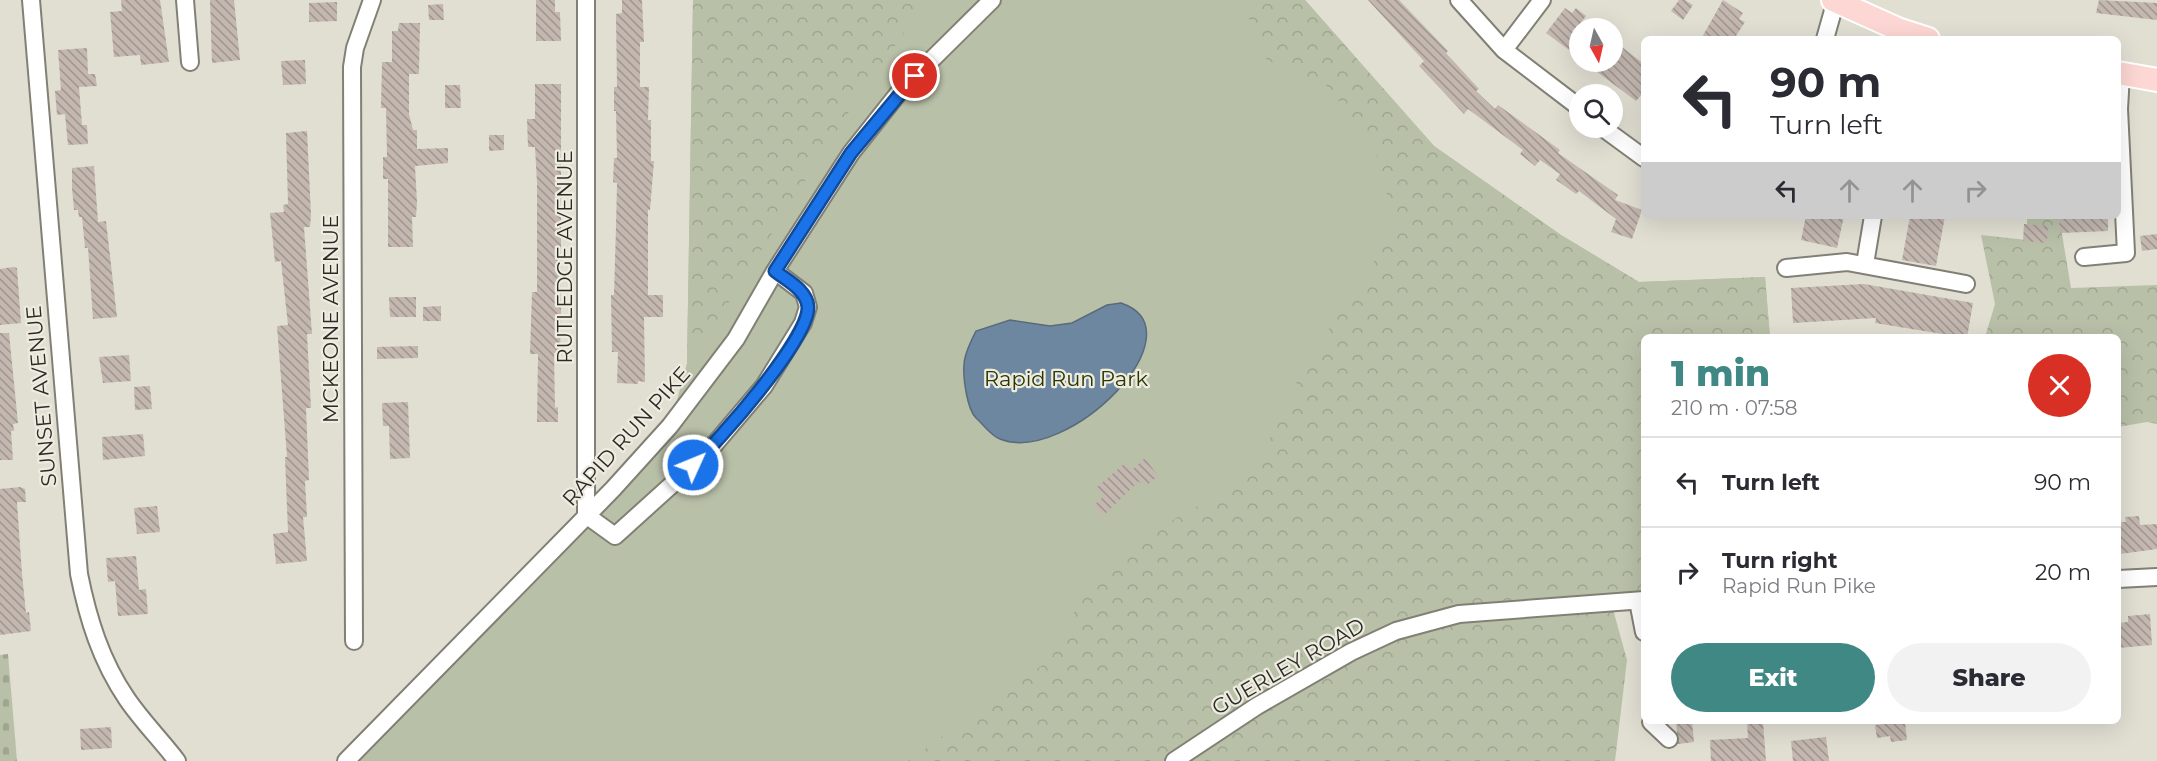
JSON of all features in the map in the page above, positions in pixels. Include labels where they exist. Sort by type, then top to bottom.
[{"type":"main road","points":[[1835,0],[1900,30],[1919,36]]},
{"type":"main road","points":[[2121,74],[2157,80]]},
{"type":"street","name":"SUNSET AVENUE","points":[[31,0],[79,574],[89,618],[109,669],[128,699],[177,761]]},
{"type":"street","points":[[185,0],[190,62]]},
{"type":"street","name":"MCKEONE AVENUE","points":[[354,640],[352,67],[355,48],[372,0]]},
{"type":"street","name":"RUTLEDGE AVENUE","points":[[586,0],[586,515]]},
{"type":"street","name":"RAPID RUN PIKE","points":[[346,761],[663,435],[736,339],[775,271],[851,153],[901,90],[992,0]]},
{"type":"street","points":[[1459,0],[1504,50],[1569,100]]},
{"type":"street","points":[[1504,50],[1542,0]]},
{"type":"street","points":[[1826,36],[1835,0]]},
{"type":"street","points":[[1617,138],[1641,156]]},
{"type":"street","points":[[2084,257],[2126,253],[2121,150]]},
{"type":"street","points":[[1865,264],[1872,219]]},
{"type":"street","points":[[1786,268],[1847,262],[1966,284]]},
{"type":"street","points":[[586,515],[615,536],[708,452],[764,386],[804,323],[808,307],[804,293],[775,271]]},
{"type":"street","points":[[2121,579],[2157,577]]},
{"type":"street","name":"GUERLEY ROAD","points":[[1174,761],[1257,706],[1351,652],[1396,631],[1459,614],[1641,601]]},
{"type":"street","points":[[1654,724],[1669,740]]},
{"type":"green space","name":"Rapid Run Park","points":[[693,0],[1305,0],[1434,146],[1561,235],[1639,282],[1765,277],[1770,334],[1641,334],[1641,362],[1611,602],[1174,761],[346,761],[670,426],[687,363]]},
{"type":"green space","points":[[693,0],[923,0],[901,38],[862,91],[703,343],[687,363]]},
{"type":"green space","points":[[1241,0],[1305,0],[1434,146],[1561,235],[1639,282],[1765,277],[1770,334],[1641,334],[1641,600],[1611,602],[1627,660],[1615,761],[908,761],[1051,659],[1086,588],[1176,518],[1252,476],[1305,365],[1396,228],[1374,145],[1325,84],[1267,60]]},
{"type":"green space","points":[[2027,219],[2060,219],[2071,288],[2157,285],[2157,424],[2147,422],[2121,426],[2121,334],[1986,334],[1995,304],[1981,235],[2027,240]]},
{"type":"green space","points":[[8,654],[17,761],[0,761],[0,655]]},
{"type":"water","points":[[1121,303],[1142,318],[1146,340],[1136,365],[1116,392],[1089,415],[1059,433],[1028,442],[1000,439],[990,433],[976,418],[968,401],[964,361],[976,331],[1010,320],[1050,326],[1072,323],[1107,305]]},
{"type":"building","points":[[121,0],[160,0],[169,62],[141,65],[140,55],[114,57],[110,12],[122,11]]},
{"type":"building","points":[[210,0],[234,0],[240,60],[212,63]]},
{"type":"building","points":[[536,0],[555,0],[555,12],[560,12],[561,41],[536,41]]},
{"type":"building","points":[[622,0],[642,0],[644,42],[640,42],[640,87],[649,87],[648,120],[651,120],[651,161],[654,161],[650,210],[648,210],[648,295],[663,295],[663,317],[644,317],[645,382],[638,381],[638,384],[617,383],[618,352],[612,352],[611,295],[614,295],[617,183],[613,182],[614,158],[617,158],[616,111],[614,111],[614,87],[617,87],[616,14],[622,13]]},
{"type":"building","points":[[1368,0],[1399,0],[1448,51],[1446,53],[1479,89],[1476,91],[1495,109],[1498,105],[1560,150],[1558,153],[1618,195],[1615,200],[1641,210],[1632,239],[1611,232],[1616,219],[1579,191],[1576,194],[1556,180],[1560,174],[1540,160],[1535,166],[1520,154],[1523,150],[1468,109],[1464,114],[1419,66],[1424,61]]},
{"type":"building","points":[[1679,0],[1685,0],[1693,5],[1683,20],[1671,11]]},
{"type":"building","points":[[1723,0],[1743,13],[1739,19],[1745,22],[1736,36],[1703,36]]},
{"type":"building","points":[[2099,0],[2157,3],[2157,20],[2096,13]]},
{"type":"building","points":[[337,2],[337,21],[309,22],[309,3]]},
{"type":"building","points":[[443,4],[444,20],[429,20],[428,5]]},
{"type":"building","points":[[1565,8],[1572,13],[1576,8],[1586,16],[1584,18],[1569,18],[1569,50],[1546,33]]},
{"type":"building","points":[[399,23],[420,23],[419,74],[409,74],[409,114],[413,130],[417,130],[417,149],[448,148],[448,163],[415,166],[417,202],[416,217],[412,217],[413,247],[388,247],[388,179],[383,179],[383,157],[387,157],[386,108],[381,108],[382,62],[392,62],[392,31],[398,31]]},
{"type":"building","points":[[87,48],[88,74],[95,74],[97,86],[79,87],[82,125],[87,125],[88,144],[68,145],[65,114],[57,115],[55,91],[61,90],[58,50]]},
{"type":"building","points":[[1623,48],[1641,62],[1641,95],[1636,101],[1623,91],[1623,84],[1613,84],[1597,72],[1623,72]]},
{"type":"building","points":[[305,60],[306,84],[283,85],[281,61]]},
{"type":"building","points":[[535,84],[561,84],[561,318],[560,353],[554,353],[555,408],[558,407],[558,422],[537,422],[538,354],[530,354],[532,292],[537,292],[537,183],[535,147],[528,147],[527,119],[535,119]]},
{"type":"building","points":[[445,85],[460,85],[461,108],[445,108]]},
{"type":"building","points":[[307,131],[311,215],[310,227],[304,227],[312,334],[307,334],[311,408],[306,408],[309,480],[305,481],[307,517],[303,517],[307,561],[276,564],[273,534],[288,532],[285,457],[287,457],[277,326],[288,325],[281,261],[275,262],[270,213],[284,212],[283,205],[288,204],[286,133]]},
{"type":"building","points":[[489,135],[504,135],[504,150],[489,151]]},
{"type":"building","points":[[94,166],[98,222],[106,221],[117,317],[93,319],[88,248],[85,248],[82,217],[79,217],[78,210],[74,210],[72,168]]},
{"type":"building","points":[[1805,219],[1843,219],[1837,248],[1801,240]]},
{"type":"building","points":[[1909,219],[1944,219],[1936,266],[1902,260]]},
{"type":"building","points":[[2059,219],[2108,219],[2108,231],[2060,233]]},
{"type":"building","points":[[2024,224],[2048,226],[2047,243],[2023,241]]},
{"type":"building","points":[[2157,234],[2157,249],[2142,251],[2140,236]]},
{"type":"building","points":[[17,268],[21,323],[0,325],[0,269]]},
{"type":"building","points":[[1864,284],[1973,303],[1968,334],[1942,334],[1875,323],[1876,318],[1793,323],[1791,288]]},
{"type":"building","points":[[389,297],[416,297],[416,317],[390,317]]},
{"type":"building","points":[[441,306],[441,321],[423,321],[423,307]]},
{"type":"building","points":[[0,333],[9,333],[18,423],[13,424],[14,431],[11,431],[13,460],[0,460]]},
{"type":"building","points":[[418,346],[418,358],[377,359],[377,347]]},
{"type":"building","points":[[129,355],[131,381],[103,383],[99,357]]},
{"type":"building","points":[[150,386],[152,409],[135,410],[134,387]]},
{"type":"building","points":[[408,402],[410,458],[390,459],[389,426],[383,426],[382,403]]},
{"type":"building","points":[[143,434],[145,456],[103,460],[102,437]]},
{"type":"building","points":[[1145,458],[1158,476],[1147,485],[1139,481],[1103,516],[1093,506],[1104,496],[1096,488],[1125,463],[1132,470]]},
{"type":"building","points":[[20,487],[25,489],[26,502],[17,502],[26,613],[29,612],[31,631],[0,635],[0,489]]},
{"type":"building","points":[[157,506],[160,532],[137,534],[134,508]]},
{"type":"building","points":[[2139,516],[2140,525],[2157,524],[2157,549],[2121,554],[2121,522],[2126,522],[2125,517]]},
{"type":"building","points":[[136,556],[139,590],[146,589],[148,614],[118,616],[115,581],[108,582],[106,558]]},
{"type":"building","points":[[2150,614],[2152,645],[2121,648],[2121,623],[2128,622],[2128,616]]},
{"type":"building","points":[[1676,724],[1692,724],[1694,742],[1678,744]]},
{"type":"building","points":[[1747,724],[1763,724],[1766,761],[1711,761],[1710,740],[1748,738]]},
{"type":"building","points":[[1905,724],[1907,740],[1891,742],[1890,736],[1877,738],[1875,725]]},
{"type":"building","points":[[111,727],[112,748],[81,750],[80,729]]},
{"type":"building","points":[[1826,737],[1829,761],[1793,761],[1791,741]]},
{"type":"route","points":[[693,465],[708,452],[764,386],[804,323],[808,307],[804,293],[775,271],[851,153],[901,90],[915,76]]}]
